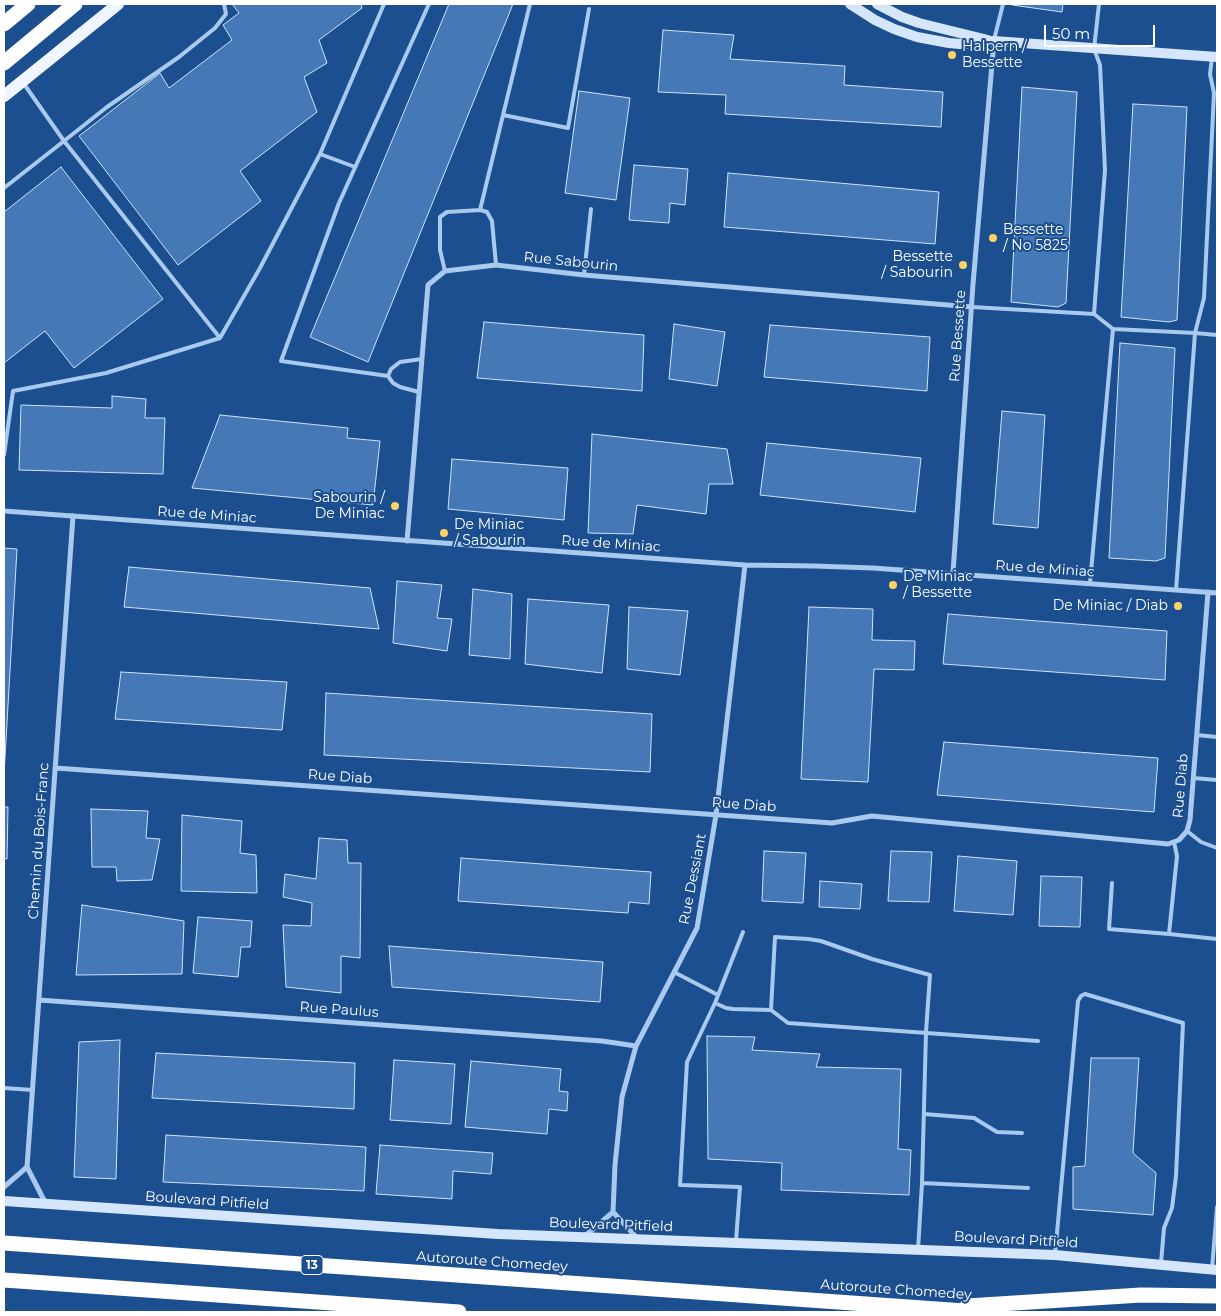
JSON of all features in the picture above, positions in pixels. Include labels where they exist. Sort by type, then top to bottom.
[{"type":"highway","points":[[4,24],[28,4]]},
{"type":"highway","points":[[4,63],[74,4]]},
{"type":"highway","name":"Autoroute Chomedey","points":[[4,1243],[979,1312]]},
{"type":"highway","points":[[4,1280],[459,1312]]},
{"type":"highway","points":[[927,1309],[1141,1295],[1217,1296]]},
{"type":"main road","points":[[4,96],[118,4]]},
{"type":"main road","points":[[850,4],[886,26],[917,37],[960,44],[994,41],[1215,57]]},
{"type":"main road","points":[[877,4],[902,17],[919,23],[994,41]]},
{"type":"main road","name":"Boulevard Pitfield","points":[[4,1200],[403,1228],[583,1238],[1055,1255],[1214,1270]]},
{"type":"street","name":"Rue Bessette","points":[[953,573],[994,41]]},
{"type":"street","name":"Rue Sabourin","points":[[445,271],[496,265],[584,276],[972,307]]},
{"type":"street","points":[[407,541],[428,285],[445,271]]},
{"type":"street","name":"Rue de Miniac","points":[[4,511],[745,566],[814,566],[953,573],[1217,593]]},
{"type":"street","name":"Chemin du Bois-Franc","points":[[27,1167],[73,516]]},
{"type":"street","name":"Rue Dessiant","points":[[613,1212],[614,1165],[618,1119],[625,1080],[636,1046],[696,928],[716,815],[745,566]]},
{"type":"street","name":"Rue Diab","points":[[55,768],[832,823],[872,816],[1168,844],[1179,840],[1187,831],[1190,820],[1208,592]]},
{"type":"street","name":"Rue Paulus","points":[[39,1000],[602,1041],[636,1046]]},
{"type":"street","points":[[4,1187],[27,1167],[46,1204]]},
{"type":"street","points":[[583,1238],[613,1212],[638,1240]]},
{"type":"lane","points":[[4,188],[107,107],[179,57],[215,28],[226,14],[224,4]]},
{"type":"lane","points":[[4,455],[13,391],[106,373],[220,338],[260,268],[320,154],[384,4]]},
{"type":"lane","points":[[420,392],[400,387],[393,383],[388,376],[281,361],[339,203],[429,4]]},
{"type":"lane","points":[[480,210],[530,4]]},
{"type":"lane","points":[[994,41],[1003,4]]},
{"type":"lane","points":[[1094,314],[1105,170],[1100,65],[1094,49],[1098,4]]},
{"type":"lane","points":[[503,115],[568,128],[589,9]]},
{"type":"lane","points":[[1176,590],[1195,333],[1204,298],[1216,93],[1210,74],[1215,57]]},
{"type":"lane","points":[[22,82],[64,141],[220,338]]},
{"type":"lane","points":[[320,154],[355,167]]},
{"type":"lane","points":[[584,276],[591,209]]},
{"type":"lane","points":[[445,271],[440,250],[440,217],[447,212],[480,210],[487,212],[492,221],[496,265]]},
{"type":"lane","points":[[972,307],[1094,314],[1113,329],[1217,334]]},
{"type":"lane","points":[[1090,583],[1113,329]]},
{"type":"lane","points":[[388,376],[391,368],[400,362],[422,360]]},
{"type":"lane","points":[[1197,735],[1217,737]]},
{"type":"lane","points":[[1193,778],[1217,780]]},
{"type":"lane","points":[[1187,831],[1201,842],[1217,848]]},
{"type":"lane","points":[[1169,934],[1177,856],[1174,842]]},
{"type":"lane","points":[[1112,883],[1109,929],[1217,939]]},
{"type":"lane","points":[[736,1243],[740,1187],[680,1185],[686,1067],[690,1054],[715,1004],[743,932]]},
{"type":"lane","points":[[771,1010],[775,937],[808,939],[872,960],[930,975],[926,1032],[922,1183],[918,1250]]},
{"type":"lane","points":[[674,972],[718,995]]},
{"type":"lane","points":[[1055,1255],[1078,1000],[1085,994],[1184,1023],[1176,1176],[1172,1208],[1164,1228],[1161,1264]]},
{"type":"lane","points":[[715,1004],[733,1009],[771,1010],[788,1023],[1038,1041]]},
{"type":"lane","points":[[4,1088],[33,1090]]},
{"type":"lane","points":[[924,1114],[974,1118],[997,1132],[1022,1133]]},
{"type":"lane","points":[[922,1183],[1028,1188]]},
{"type":"lane","points":[[1214,1270],[1217,1207]]},
{"type":"building","points":[[232,4],[361,4],[362,8],[319,40],[327,63],[304,77],[317,112],[240,171],[261,201],[178,265],[79,136],[160,73],[169,88],[232,40],[223,25],[239,13]]},
{"type":"building","points":[[449,4],[513,4],[368,362],[310,337]]},
{"type":"building","points":[[1012,4],[1063,4],[1062,12]]},
{"type":"building","points":[[663,30],[734,35],[730,59],[845,66],[844,85],[943,92],[941,127],[725,114],[726,95],[658,92]]},
{"type":"building","points":[[1022,87],[1077,92],[1066,303],[1058,307],[1011,302]]},
{"type":"building","points":[[579,91],[630,98],[616,200],[565,193]]},
{"type":"building","points":[[1133,104],[1187,107],[1177,320],[1169,322],[1121,317]]},
{"type":"building","points":[[634,165],[688,169],[685,205],[670,203],[669,223],[629,220]]},
{"type":"building","points":[[61,167],[163,299],[74,368],[45,331],[4,363],[4,212]]},
{"type":"building","points":[[728,173],[939,192],[935,244],[724,227]]},
{"type":"building","points":[[484,322],[644,335],[642,391],[477,378]]},
{"type":"building","points":[[674,324],[725,332],[717,386],[669,379]]},
{"type":"building","points":[[770,325],[930,337],[927,391],[764,377]]},
{"type":"building","points":[[1120,343],[1175,348],[1165,558],[1156,561],[1109,558]]},
{"type":"building","points":[[112,396],[146,399],[145,418],[165,418],[163,474],[19,470],[21,405],[112,408]]},
{"type":"building","points":[[1002,411],[1045,415],[1038,528],[993,524]]},
{"type":"building","points":[[220,415],[348,428],[347,438],[380,441],[373,505],[192,488]]},
{"type":"building","points":[[592,434],[727,449],[733,484],[709,484],[706,514],[637,505],[633,534],[588,533]]},
{"type":"building","points":[[767,443],[921,458],[915,512],[760,495]]},
{"type":"building","points":[[452,459],[568,468],[564,520],[448,509]]},
{"type":"building","points":[[4,548],[17,549],[4,775]]},
{"type":"building","points":[[129,567],[370,588],[379,629],[124,607]]},
{"type":"building","points":[[397,581],[442,585],[437,618],[452,619],[447,651],[393,643]]},
{"type":"building","points":[[473,589],[512,594],[510,659],[469,655]]},
{"type":"building","points":[[528,599],[609,605],[602,673],[525,664]]},
{"type":"building","points":[[629,607],[688,611],[680,675],[627,669]]},
{"type":"building","points":[[809,607],[873,609],[872,640],[915,641],[914,670],[874,669],[868,782],[801,779]]},
{"type":"building","points":[[948,614],[1167,631],[1165,680],[943,664]]},
{"type":"building","points":[[121,672],[287,682],[282,730],[115,719]]},
{"type":"building","points":[[326,693],[652,714],[650,772],[324,755]]},
{"type":"building","points":[[944,742],[1158,758],[1154,812],[937,795]]},
{"type":"building","points":[[4,807],[8,807],[7,859],[4,858]]},
{"type":"building","points":[[91,809],[148,811],[146,838],[160,839],[152,880],[117,881],[116,867],[92,867]]},
{"type":"building","points":[[182,815],[242,821],[240,853],[256,855],[257,893],[181,891]]},
{"type":"building","points":[[319,838],[347,840],[348,863],[361,863],[360,958],[341,956],[341,993],[286,987],[283,925],[311,926],[312,903],[283,897],[285,874],[316,879]]},
{"type":"building","points":[[764,851],[806,853],[803,903],[762,901]]},
{"type":"building","points":[[891,851],[932,852],[929,902],[888,901]]},
{"type":"building","points":[[958,856],[1017,861],[1013,915],[954,911]]},
{"type":"building","points":[[461,858],[651,872],[649,904],[629,902],[628,913],[458,901]]},
{"type":"building","points":[[1041,876],[1082,877],[1080,927],[1039,926]]},
{"type":"building","points":[[820,881],[862,884],[860,909],[819,907]]},
{"type":"building","points":[[82,905],[184,921],[182,974],[76,975]]},
{"type":"building","points":[[198,917],[252,921],[250,947],[241,947],[238,977],[193,973]]},
{"type":"building","points":[[389,946],[603,962],[600,1002],[392,987]]},
{"type":"building","points":[[707,1036],[755,1037],[752,1050],[820,1054],[816,1067],[901,1069],[898,1149],[911,1150],[909,1195],[781,1190],[782,1163],[708,1159]]},
{"type":"building","points":[[120,1040],[116,1179],[74,1177],[79,1042]]},
{"type":"building","points":[[156,1053],[355,1063],[354,1109],[152,1098]]},
{"type":"building","points":[[1091,1058],[1139,1058],[1133,1153],[1156,1173],[1153,1215],[1073,1209],[1073,1167],[1085,1166]]},
{"type":"building","points":[[394,1060],[455,1064],[451,1124],[390,1120]]},
{"type":"building","points":[[471,1061],[561,1069],[559,1091],[568,1092],[567,1111],[549,1109],[547,1134],[465,1127]]},
{"type":"building","points":[[166,1135],[366,1147],[364,1191],[163,1182]]},
{"type":"building","points":[[380,1145],[493,1153],[491,1174],[453,1171],[452,1199],[376,1194]]},
{"type":"place","name":"Halpern / Bessette","points":[[952,55]]},
{"type":"place","name":"Bessette / No 5825","points":[[993,238]]},
{"type":"place","name":"Bessette / Sabourin","points":[[963,265]]},
{"type":"place","name":"Sabourin / De Miniac","points":[[395,506]]},
{"type":"place","name":"De Miniac / Sabourin","points":[[444,533]]},
{"type":"place","name":"De Miniac / Bessette","points":[[893,585]]},
{"type":"place","name":"De Miniac / Diab","points":[[1178,606]]}]
